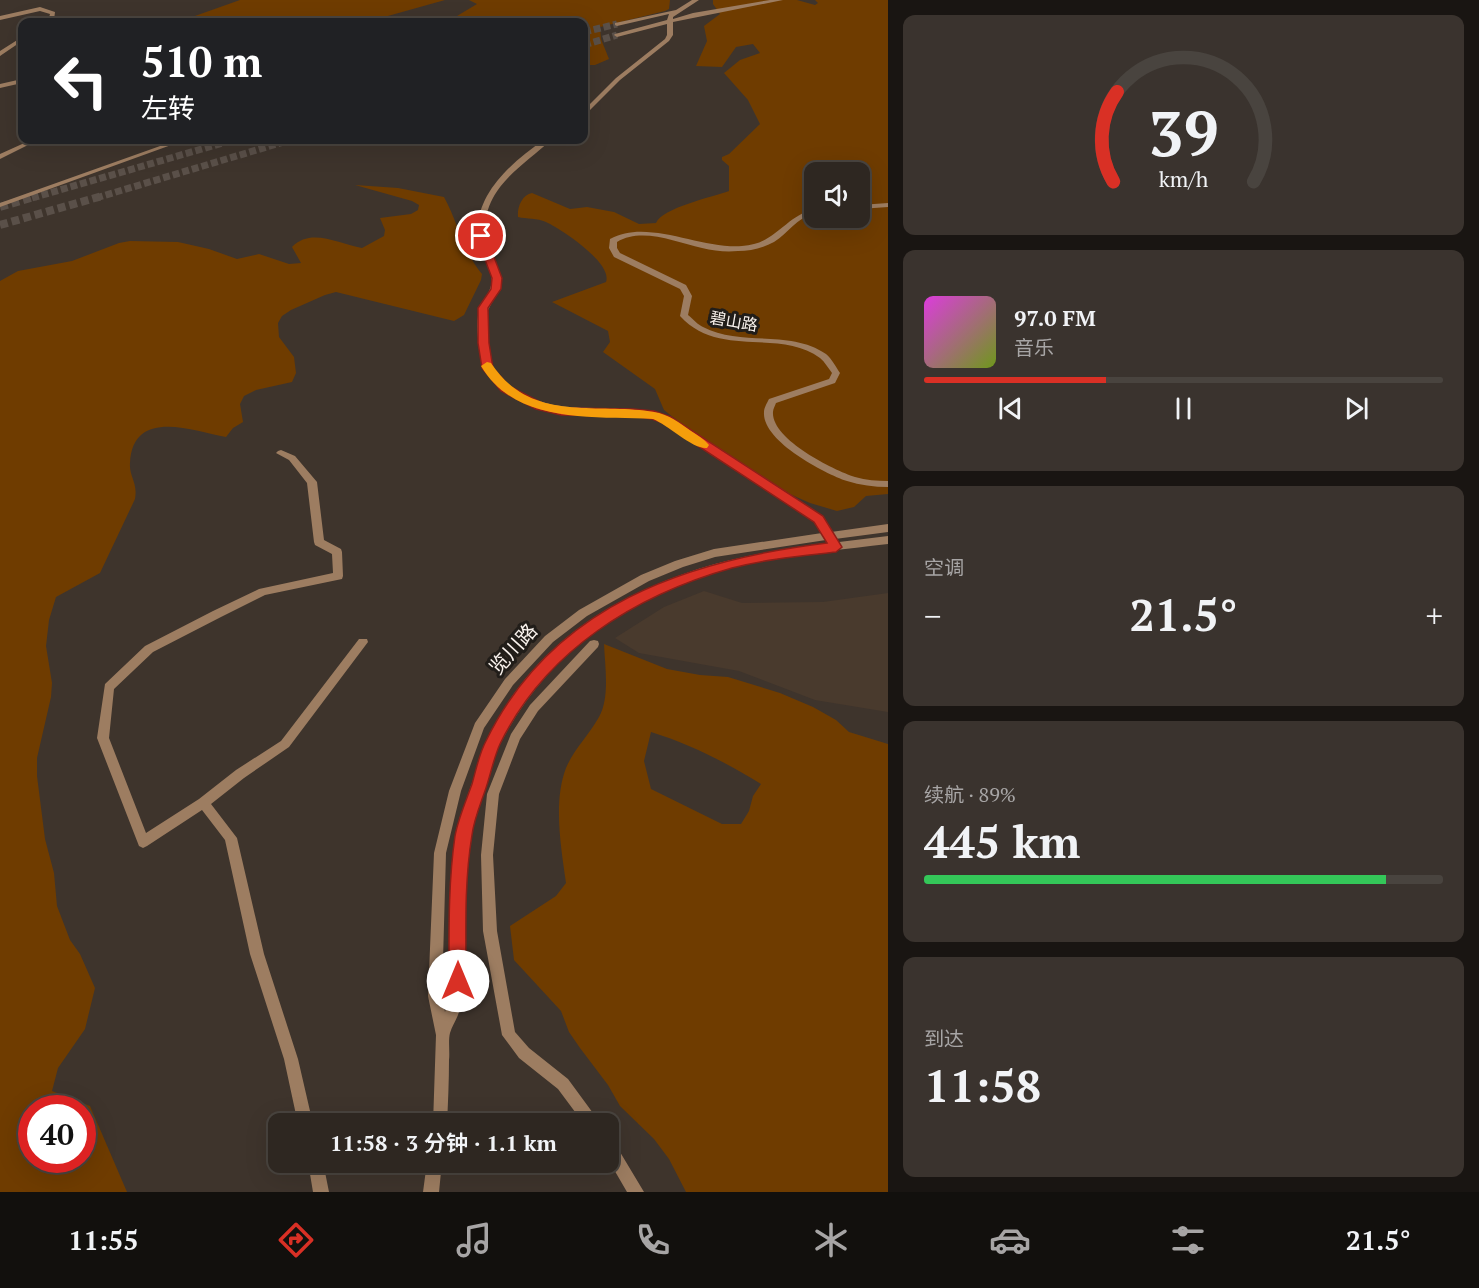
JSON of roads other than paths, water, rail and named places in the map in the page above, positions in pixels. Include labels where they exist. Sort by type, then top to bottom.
[{"type":"street","points":[[588,109],[618,79],[661,47],[670,35],[670,16],[696,0]]},
{"type":"street","points":[[617,35],[741,0]]},
{"type":"street","points":[[617,24],[653,16],[778,0]]},
{"type":"street","points":[[0,18],[40,9],[53,13],[52,18]]},
{"type":"street","points":[[0,54],[18,42]]},
{"type":"street","points":[[0,86],[18,82]]},
{"type":"street","points":[[0,157],[27,144]]},
{"type":"street","points":[[0,205],[171,144]]},
{"type":"street","points":[[543,144],[511,168],[494,192],[483,215],[481,236],[497,278],[496,289],[483,308],[482,322],[488,368],[495,380],[522,398],[561,411],[633,413],[654,415],[667,420],[818,519],[836,547]]},
{"type":"street","points":[[870,206],[888,205]]},
{"type":"street","name":"碧山路","points":[[804,213],[775,238],[759,246],[742,249],[714,248],[640,233],[617,237],[613,241],[613,248],[617,255],[683,287],[688,296],[684,316],[690,324],[704,332],[800,346],[819,352],[833,363],[836,373],[832,381],[772,401],[767,409],[767,417],[772,429],[823,467],[869,484],[888,484]]},
{"type":"street","points":[[281,453],[292,458],[312,482],[319,542],[337,552],[338,576],[263,592],[217,614],[149,649],[109,687],[103,738],[143,842],[203,803],[240,774],[285,744],[363,642]]},
{"type":"street","name":"览川路","points":[[440,1113],[443,1035],[435,996],[435,931],[440,853],[455,791],[479,726],[509,682],[549,639],[571,621],[645,578],[679,564],[714,553],[888,528]]},
{"type":"street","name":"览川路","points":[[443,1035],[455,1003],[458,981],[458,894],[464,834],[492,744],[511,712],[561,651],[584,632],[650,592],[712,568],[773,554],[888,540]]},
{"type":"street","points":[[571,621],[584,632]]},
{"type":"street","points":[[585,1113],[563,1084],[518,1048],[509,1035],[490,931],[487,855],[493,794],[515,737],[534,708],[594,644]]},
{"type":"street","points":[[203,803],[231,838],[257,954],[291,1059],[303,1113]]},
{"type":"street","points":[[619,1164],[636,1192]]},
{"type":"street","points":[[317,1173],[321,1192]]},
{"type":"street","points":[[431,1192],[434,1173]]},
{"type":"tunnel","points":[[588,31],[617,24]]},
{"type":"tunnel","points":[[588,44],[617,35]]},
{"type":"tunnel","points":[[32,198],[219,144]]},
{"type":"tunnel","points":[[96,198],[277,144]]},
{"type":"tunnel","points":[[0,207],[37,196]]},
{"type":"tunnel","points":[[0,225],[102,196]]}]
